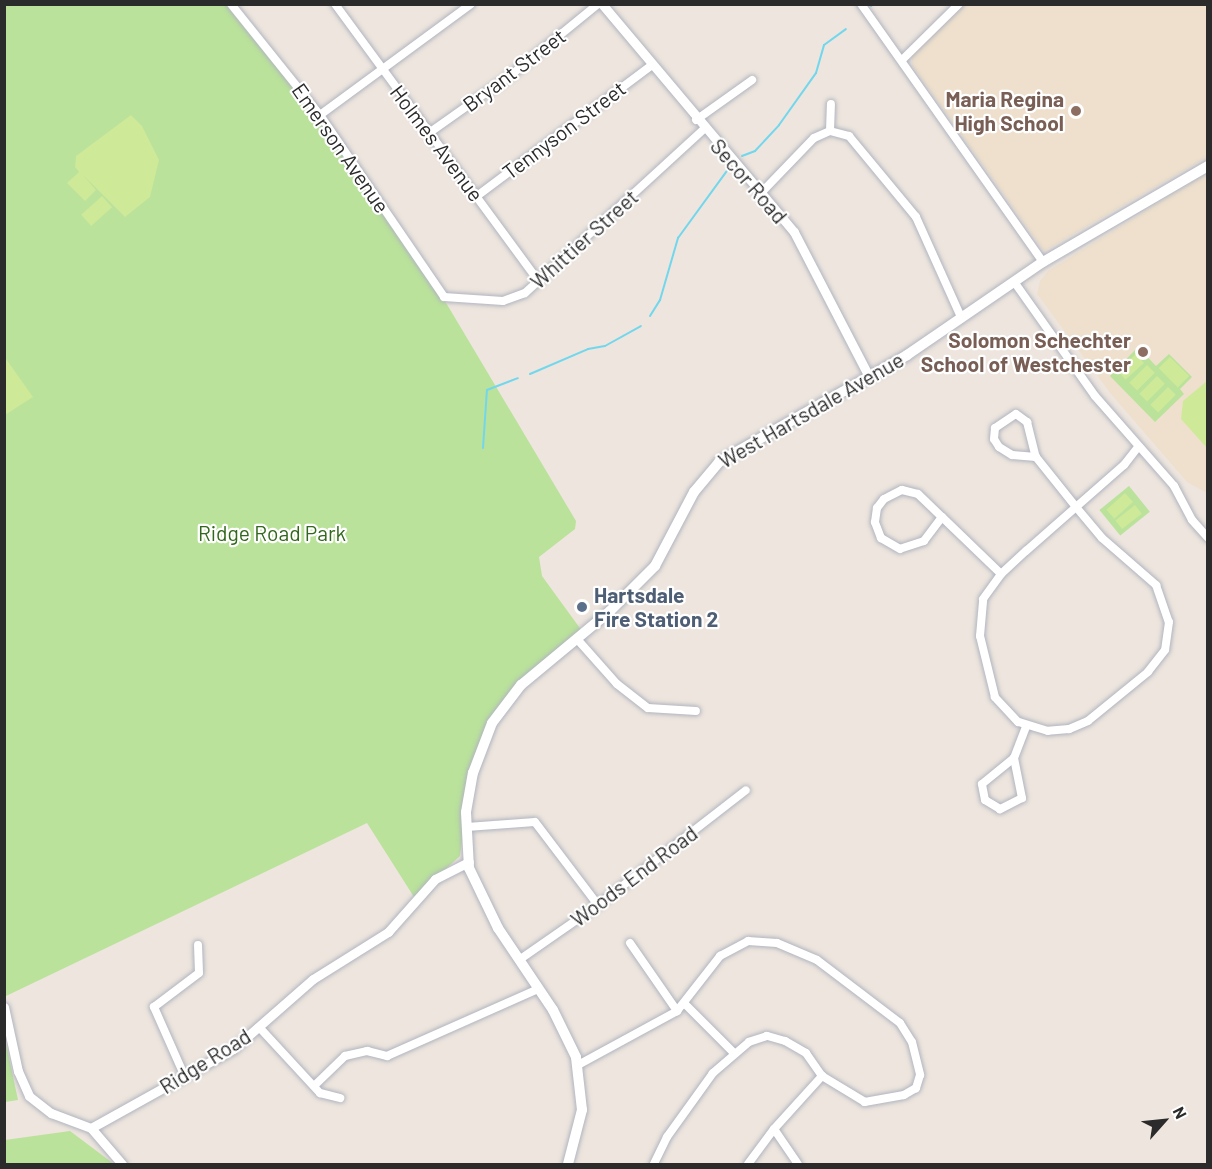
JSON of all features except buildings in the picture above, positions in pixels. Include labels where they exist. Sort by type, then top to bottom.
[{"type":"main road","name":"West Hartsdale Avenue","points":[[568,1164],[582,1110],[578,1065],[567,1034],[519,960],[484,900],[469,862],[466,827],[473,773],[492,723],[521,685],[576,639],[655,566],[706,473],[734,451],[907,355],[1043,262],[1208,166]]},
{"type":"street","name":"Emerson Avenue","points":[[231,4],[320,115],[444,297]]},
{"type":"street","points":[[320,115],[471,4]]},
{"type":"street","name":"Secor Road","points":[[600,4],[696,120],[761,193],[807,253],[868,375]]},
{"type":"street","name":"Bryant Street","points":[[429,133],[511,75],[600,4]]},
{"type":"street","points":[[861,4],[1043,262]]},
{"type":"street","points":[[902,60],[959,4]]},
{"type":"street","name":"Holmes Avenue","points":[[338,5],[539,282]]},
{"type":"street","name":"Tennyson Street","points":[[477,196],[651,65]]},
{"type":"street","points":[[696,120],[752,80]]},
{"type":"street","points":[[830,131],[831,104]]},
{"type":"street","name":"Whittier Street","points":[[444,297],[502,301],[539,282],[704,129]]},
{"type":"street","points":[[761,193],[814,138],[830,131],[849,136],[916,217],[961,317]]},
{"type":"street","points":[[1015,283],[1095,396],[1174,486],[1192,520],[1208,538]]},
{"type":"street","points":[[1036,457],[1012,455],[999,447],[994,439],[995,428],[1009,416],[1021,416],[1031,431],[1036,457],[1076,507],[1102,538],[1156,585],[1169,622],[1165,650],[1148,672],[1088,721],[1069,729],[1048,731],[1026,726],[1001,707],[995,697],[980,636],[983,599],[1001,574],[1076,507],[1124,465],[1138,447]]},
{"type":"street","points":[[942,517],[924,541],[900,549],[881,538],[875,522],[877,508],[884,499],[902,490],[918,494],[942,517],[1001,574]]},
{"type":"street","points":[[576,639],[617,684],[648,708],[696,711]]},
{"type":"street","points":[[1014,758],[1023,795],[1019,801],[1000,809],[986,800],[982,784],[1014,758],[1026,726]]},
{"type":"street","name":"Woods End Road","points":[[519,960],[598,905],[746,790]]},
{"type":"street","points":[[466,827],[535,822],[598,905]]},
{"type":"street","name":"Ridge Road","points":[[91,1128],[233,1049],[320,974],[388,932],[435,879],[469,862]]},
{"type":"street","points":[[578,1065],[677,1011],[685,1004],[713,963],[736,945],[759,941],[801,951],[867,996],[900,1023],[912,1042],[920,1075],[911,1092],[865,1102],[822,1076],[806,1053],[774,1037],[759,1037],[734,1052],[702,1087],[654,1164]]},
{"type":"street","points":[[630,943],[677,1011]]},
{"type":"street","points":[[185,1077],[154,1007],[199,973],[198,945]]},
{"type":"street","points":[[314,1086],[345,1056],[367,1051],[387,1056],[538,989]]},
{"type":"street","points":[[685,1004],[734,1052]]},
{"type":"street","points":[[4,1006],[18,1071],[28,1096],[51,1113],[91,1128],[122,1164]]},
{"type":"street","points":[[259,1027],[320,1093],[340,1098]]},
{"type":"street","points":[[748,1164],[774,1129],[822,1076]]},
{"type":"street","points":[[774,1129],[798,1164]]},
{"type":"shaded area","name":"Maria Regina High School","points":[[965,5],[1207,5],[1207,157],[1044,251],[912,65],[912,55]]},
{"type":"shaded area","name":"Solomon Schechter School of Westchester","points":[[1207,173],[1207,493],[1187,482],[1111,394],[1037,294],[1040,281],[1048,271]]},
{"type":"green space","name":"Ridge Road Park","points":[[4,5],[226,5],[322,123],[439,291],[576,521],[575,529],[539,557],[542,576],[582,631],[489,723],[472,762],[460,856],[414,897],[367,823],[6,996]]},
{"type":"green space","points":[[131,115],[142,126],[159,160],[150,197],[125,217],[83,175],[96,190],[85,201],[67,183],[79,172],[75,167],[76,156]]},
{"type":"green space","points":[[102,196],[112,207],[91,226],[81,215]]},
{"type":"green space","points":[[1138,347],[1156,366],[1169,354],[1192,377],[1180,389],[1184,394],[1155,422],[1110,376]]},
{"type":"green space","points":[[1136,354],[1144,363],[1125,380],[1117,371]]},
{"type":"green space","points":[[4,356],[33,397],[5,415],[4,415]]},
{"type":"green space","points":[[1170,357],[1189,376],[1178,387],[1159,368]]},
{"type":"green space","points":[[1147,365],[1155,373],[1137,390],[1129,383]]},
{"type":"green space","points":[[1157,376],[1165,384],[1147,401],[1139,394]]},
{"type":"green space","points":[[1207,381],[1207,448],[1181,419],[1183,401]]},
{"type":"green space","points":[[1168,387],[1176,395],[1158,412],[1150,405]]},
{"type":"green space","points":[[1129,486],[1150,512],[1120,536],[1099,510]]},
{"type":"green space","points":[[1125,493],[1133,502],[1114,519],[1106,510]]},
{"type":"green space","points":[[1135,505],[1142,514],[1122,529],[1115,520]]},
{"type":"green space","points":[[4,1034],[18,1100],[5,1102],[4,1102]]},
{"type":"green space","points":[[70,1131],[114,1164],[5,1164],[5,1140]]},
{"type":"waterway","points":[[742,156],[755,151],[779,125],[816,73],[824,45],[846,29]]},
{"type":"waterway","points":[[650,316],[660,300],[678,238],[729,168]]},
{"type":"waterway","points":[[530,374],[588,349],[605,346],[641,326]]},
{"type":"waterway","points":[[483,448],[487,390],[518,378]]},
{"type":"place","name":"Maria Regina High School","points":[[1076,111]]},
{"type":"place","name":"Solomon Schechter School of Westchester","points":[[1143,352]]},
{"type":"place","name":"Hartsdale Fire Station 2","points":[[582,607]]}]
